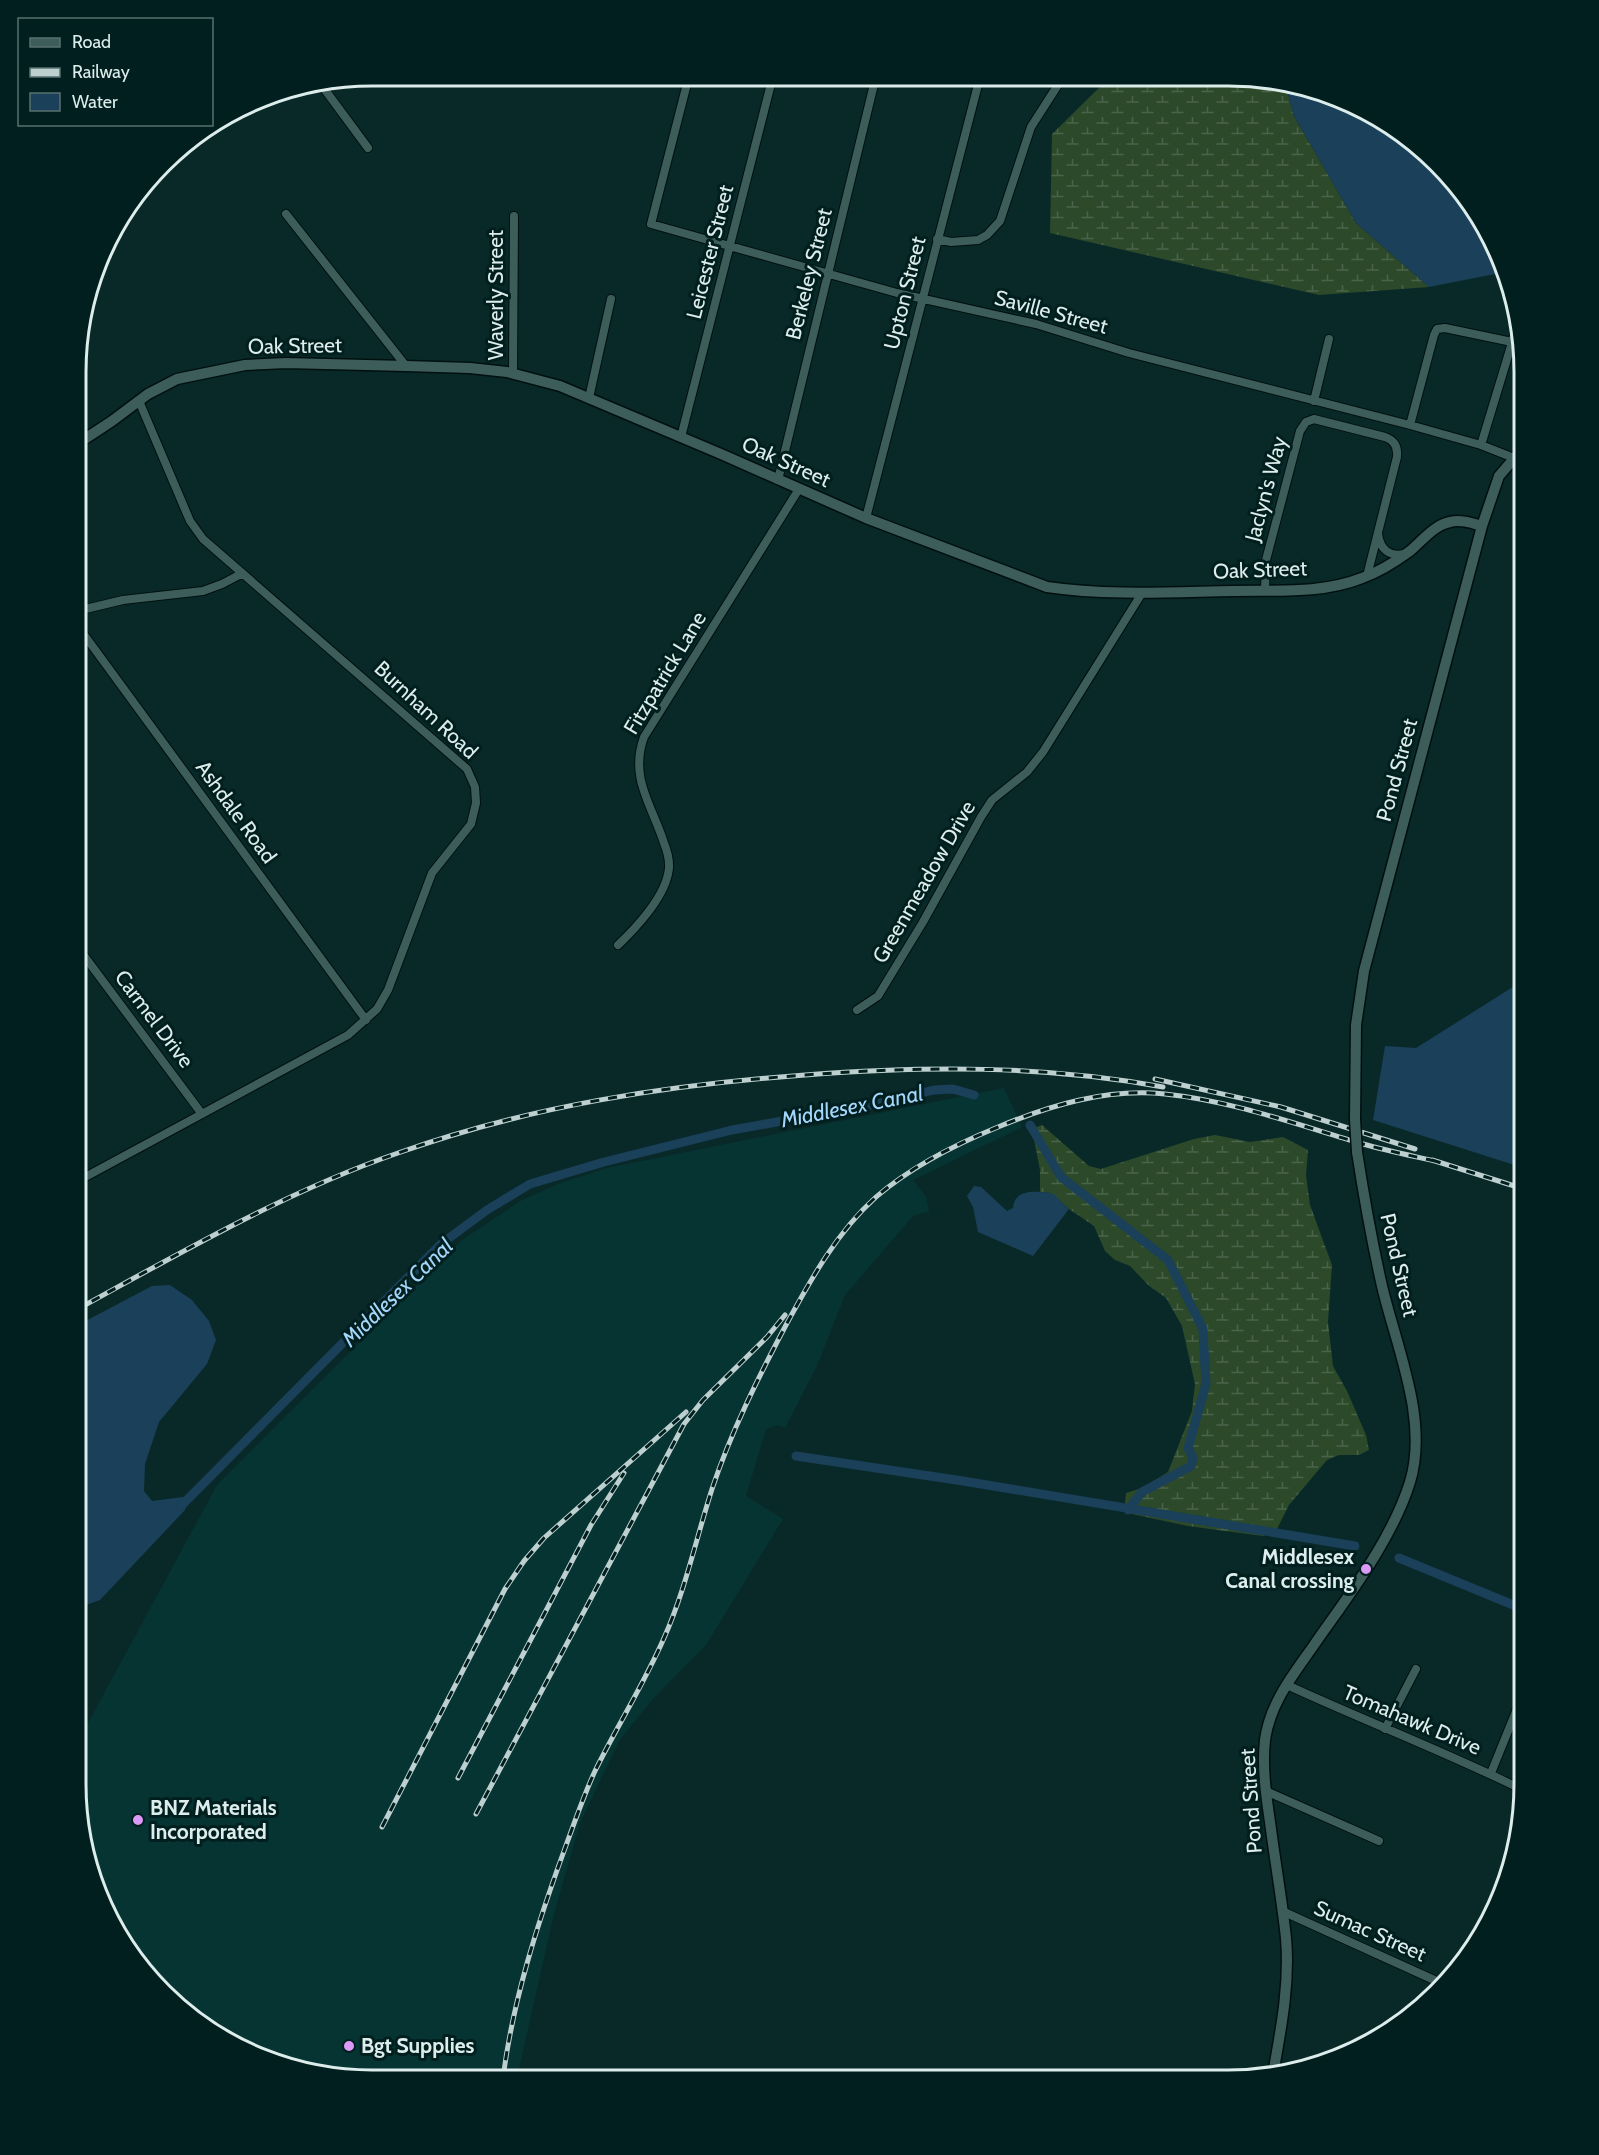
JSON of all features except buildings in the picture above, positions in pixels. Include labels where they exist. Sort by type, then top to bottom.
[{"type":"street","name":"Saville Street","points":[[686,86],[651,224],[922,298],[1036,324],[1130,353],[1410,425],[1481,445],[1514,458]]},
{"type":"street","name":"Leicester Street","points":[[681,436],[770,86]]},
{"type":"street","name":"Berkeley Street","points":[[778,480],[874,86]]},
{"type":"street","name":"Upton Street","points":[[866,518],[978,86]]},
{"type":"street","points":[[937,238],[951,242],[978,240],[987,236],[1000,221],[1032,127],[1057,86]]},
{"type":"street","points":[[325,89],[368,148]]},
{"type":"street","points":[[286,214],[406,366]]},
{"type":"street","name":"Waverly Street","points":[[513,374],[514,216]]},
{"type":"street","points":[[589,398],[611,299]]},
{"type":"street","points":[[1410,425],[1437,330],[1445,328],[1512,342]]},
{"type":"street","points":[[1314,401],[1329,339]]},
{"type":"street","points":[[1481,445],[1512,342]]},
{"type":"street","name":"Oak Street","points":[[86,438],[148,394],[177,380],[245,365],[286,363],[470,368],[513,374],[560,386],[681,436],[866,518],[1047,587],[1077,591],[1142,593],[1325,587],[1367,576],[1407,553],[1432,531],[1447,522],[1460,521],[1482,526]]},
{"type":"street","name":"Burnham Road","points":[[86,1177],[348,1035],[378,1009],[388,990],[432,873],[471,824],[476,803],[475,787],[467,769],[203,539],[190,521],[139,401]]},
{"type":"street","name":"Jaclyn's Way","points":[[1265,590],[1267,555],[1300,431],[1311,419],[1320,419],[1385,437],[1395,444],[1397,455],[1378,532]]},
{"type":"street","name":"Pond Street","points":[[1275,2065],[1283,2018],[1287,1964],[1266,1791],[1264,1763],[1269,1721],[1279,1695],[1374,1558],[1402,1503],[1415,1459],[1416,1433],[1406,1374],[1377,1262],[1358,1152],[1355,1119],[1356,1025],[1364,971],[1482,526],[1499,476],[1514,458]]},
{"type":"street","name":"Fitzpatrick Lane","points":[[618,945],[653,904],[668,875],[669,858],[656,818],[639,778],[639,750],[644,737],[799,489]]},
{"type":"street","points":[[1378,532],[1379,541],[1386,551],[1397,555],[1407,553]]},
{"type":"street","points":[[1367,576],[1378,532]]},
{"type":"street","points":[[86,609],[123,600],[203,591],[241,574]]},
{"type":"street","name":"Greenmeadow Drive","points":[[856,1010],[878,996],[992,800],[1027,772],[1043,752],[1142,593]]},
{"type":"street","name":"Ashdale Road","points":[[86,638],[366,1020]]},
{"type":"street","name":"Carmel Drive","points":[[86,958],[202,1114]]},
{"type":"street","points":[[1385,1729],[1416,1669]]},
{"type":"street","name":"Tomahawk Drive","points":[[1287,1684],[1514,1785]]},
{"type":"street","points":[[1491,1773],[1514,1716]]},
{"type":"street","points":[[1266,1791],[1378,1841]]},
{"type":"street","name":"Sumac Street","points":[[1282,1911],[1435,1980]]},
{"type":"shaded area","points":[[1004,1088],[1022,1127],[913,1180],[926,1197],[929,1211],[913,1216],[845,1295],[817,1366],[785,1428],[778,1425],[766,1429],[746,1496],[783,1519],[706,1645],[652,1700],[619,1741],[580,1823],[554,1914],[519,2070],[352,2069],[297,2060],[262,2048],[228,2031],[183,1999],[156,1972],[124,1927],[107,1893],[91,1840],[86,1803],[86,1727],[217,1485],[462,1240],[522,1200],[561,1183],[607,1168]]},
{"type":"green space","points":[[1101,86],[1247,86],[1287,92],[1294,116],[1356,223],[1429,287],[1319,295],[1050,233],[1052,134]]},
{"type":"green space","points":[[1042,1125],[1089,1166],[1101,1169],[1194,1139],[1215,1135],[1250,1142],[1283,1137],[1308,1150],[1306,1175],[1310,1205],[1332,1265],[1328,1322],[1333,1366],[1347,1391],[1366,1435],[1369,1450],[1359,1455],[1339,1455],[1327,1460],[1289,1505],[1277,1529],[1263,1536],[1188,1526],[1127,1513],[1126,1493],[1142,1488],[1168,1472],[1192,1411],[1195,1384],[1182,1326],[1166,1298],[1148,1285],[1130,1266],[1115,1260],[1105,1251],[1094,1226],[1051,1193],[1040,1192],[1040,1170],[1032,1129]]},
{"type":"water","points":[[1287,92],[1337,107],[1371,124],[1402,145],[1430,169],[1465,212],[1484,245],[1496,274],[1429,287],[1356,223],[1294,116]]},
{"type":"water","points":[[1514,986],[1514,1165],[1373,1120],[1385,1046],[1416,1048]]},
{"type":"water","points":[[974,1186],[981,1187],[1007,1211],[1013,1208],[1019,1196],[1032,1192],[1051,1193],[1069,1209],[1033,1256],[978,1232],[973,1207],[967,1196]]},
{"type":"water","points":[[170,1285],[192,1300],[209,1321],[216,1340],[207,1364],[159,1422],[145,1464],[144,1491],[152,1501],[183,1497],[188,1499],[185,1510],[100,1600],[86,1605],[86,1321],[152,1286]]},
{"type":"waterway","name":"Middlesex Canal","points":[[180,1507],[441,1244],[487,1210],[530,1184],[604,1162],[732,1130],[876,1104],[934,1090],[953,1089],[974,1095]]},
{"type":"waterway","name":"Middlesex Canal","points":[[1030,1125],[1061,1177],[1168,1260],[1203,1329],[1206,1384],[1188,1448],[1193,1458],[1191,1466],[1142,1492],[1128,1510]]},
{"type":"waterway","name":"Middlesex Canal","points":[[796,1456],[963,1481],[1355,1546]]},
{"type":"waterway","name":"Middlesex Canal","points":[[1399,1558],[1514,1605]]},
{"type":"railway","points":[[86,1304],[234,1225],[315,1186],[398,1153],[498,1122],[548,1110],[650,1092],[753,1079],[895,1070],[1029,1071],[1163,1087]]},
{"type":"railway","points":[[1155,1079],[1281,1107],[1415,1149]]},
{"type":"railway","points":[[504,2070],[520,1991],[535,1935],[554,1879],[595,1771],[664,1638],[684,1583],[712,1489],[728,1447],[765,1365],[805,1291],[849,1225],[876,1197],[934,1157],[965,1141],[1059,1105],[1122,1094],[1165,1094],[1215,1102],[1372,1147],[1439,1162]]},
{"type":"railway","points":[[1432,1160],[1514,1186]]},
{"type":"railway","points":[[476,1814],[684,1424],[703,1400],[767,1337],[785,1315]]},
{"type":"railway","points":[[382,1827],[505,1589],[524,1561],[544,1538],[686,1412]]},
{"type":"railway","points":[[458,1778],[591,1525],[624,1473]]},
{"type":"place","name":"Middlesex Canal crossing","points":[[1366,1569]]},
{"type":"place","name":"BNZ Materials Incorporated","points":[[138,1820]]},
{"type":"place","name":"Bgt Supplies","points":[[349,2046]]}]
